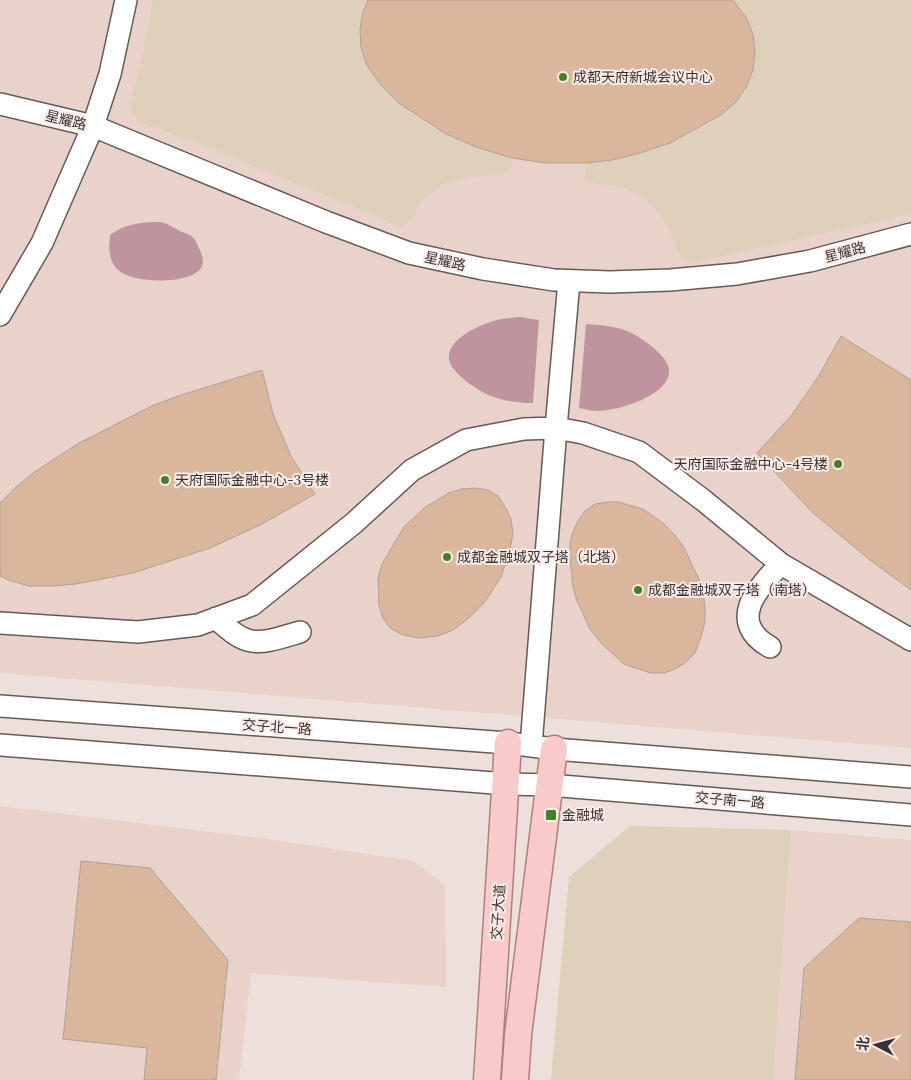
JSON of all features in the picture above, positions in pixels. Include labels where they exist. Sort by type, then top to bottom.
[{"type":"main road","name":"交子大道","points":[[487,1080],[506,784],[531,746]]},
{"type":"main road","points":[[515,1080],[518,1035],[549,786],[531,746]]},
{"type":"street","points":[[0,315],[42,243],[93,126],[110,74],[126,0]]},
{"type":"street","name":"星耀路","points":[[0,104],[93,126],[326,222],[409,253],[483,270],[554,280],[610,282],[737,274],[810,261],[911,234]]},
{"type":"street","points":[[569,281],[531,746],[911,777]]},
{"type":"street","points":[[0,623],[138,632],[198,625],[252,605],[354,523],[412,470],[466,440],[524,429],[556,428],[583,433],[639,452],[703,500],[781,564],[911,640]]},
{"type":"street","points":[[770,648],[760,641],[748,624],[749,604],[762,583],[781,564]]},
{"type":"street","points":[[216,618],[242,639],[263,642],[300,632]]},
{"type":"street","name":"交子北一路","points":[[0,706],[531,746]]},
{"type":"street","points":[[0,745],[549,786]]},
{"type":"street","name":"交子南一路","points":[[549,786],[911,815]]},
{"type":"shaded area","points":[[0,0],[911,0],[911,748],[0,673]]},
{"type":"shaded area","points":[[153,0],[368,0],[363,12],[362,35],[366,62],[376,80],[414,116],[461,141],[512,158],[510,173],[472,177],[442,184],[420,203],[410,223],[400,226],[201,144],[137,121],[130,107],[143,55]]},
{"type":"shaded area","points":[[733,0],[911,0],[911,214],[690,263],[680,257],[667,225],[648,200],[625,188],[585,181],[586,163],[613,160],[668,143],[708,124],[739,100],[751,78],[753,44],[749,24]]},
{"type":"shaded area","points":[[159,222],[167,224],[194,238],[201,252],[202,266],[187,277],[174,280],[146,280],[123,273],[116,268],[110,256],[110,235],[121,228],[133,224]]},
{"type":"shaded area","points":[[520,317],[539,320],[533,403],[506,400],[486,394],[460,376],[449,359],[453,345],[465,334],[496,320]]},
{"type":"shaded area","points":[[586,324],[627,331],[652,347],[663,358],[669,369],[668,378],[662,387],[653,394],[630,405],[598,411],[579,408]]},
{"type":"shaded area","points":[[0,806],[275,840],[413,861],[445,885],[446,987],[251,973],[239,1080],[0,1080]]},
{"type":"shaded area","points":[[630,826],[791,830],[773,1080],[551,1080],[569,877]]},
{"type":"shaded area","points":[[791,830],[911,840],[911,1080],[773,1080]]},
{"type":"building","name":"成都天府新城会议中心","points":[[368,0],[733,0],[747,19],[753,34],[755,52],[753,70],[747,86],[736,102],[721,115],[670,143],[612,160],[586,163],[545,163],[512,158],[476,147],[446,134],[400,104],[380,84],[367,65],[361,48],[360,29],[363,12]]},
{"type":"building","name":"天府国际金融中心-4号楼","points":[[841,336],[911,380],[911,590],[870,560],[812,512],[757,453],[791,416],[818,377]]},
{"type":"building","name":"天府国际金融中心-3号楼","points":[[262,370],[273,414],[291,456],[315,494],[260,525],[210,548],[133,573],[76,584],[53,586],[29,586],[0,576],[0,503],[33,473],[79,443],[152,406]]},
{"type":"building","name":"成都金融城双子塔（北塔）","points":[[476,488],[488,490],[498,496],[511,519],[513,533],[501,577],[484,603],[453,630],[437,636],[419,638],[403,635],[390,628],[383,618],[379,606],[378,578],[382,564],[404,527],[424,508],[449,493],[462,489]]},
{"type":"building","name":"成都金融城双子塔（南塔）","points":[[618,502],[643,509],[663,523],[683,546],[698,577],[703,592],[705,622],[695,653],[685,663],[675,669],[664,673],[651,673],[624,664],[602,644],[590,629],[577,601],[573,587],[570,558],[570,543],[573,532],[585,511],[595,504]]},
{"type":"building","points":[[81,861],[150,868],[228,960],[216,1080],[144,1080],[147,1048],[63,1039]]},
{"type":"building","points":[[859,918],[911,922],[911,1080],[795,1080],[804,968]]},
{"type":"place","name":"成都天府新城会议中心","points":[[563,77]]},
{"type":"place","name":"天府国际金融中心-4号楼","points":[[838,464]]},
{"type":"place","name":"天府国际金融中心-3号楼","points":[[165,480]]},
{"type":"place","name":"成都金融城双子塔（北塔）","points":[[447,557]]},
{"type":"place","name":"成都金融城双子塔（南塔）","points":[[638,590]]},
{"type":"place","name":"金融城","points":[[551,815]]}]
